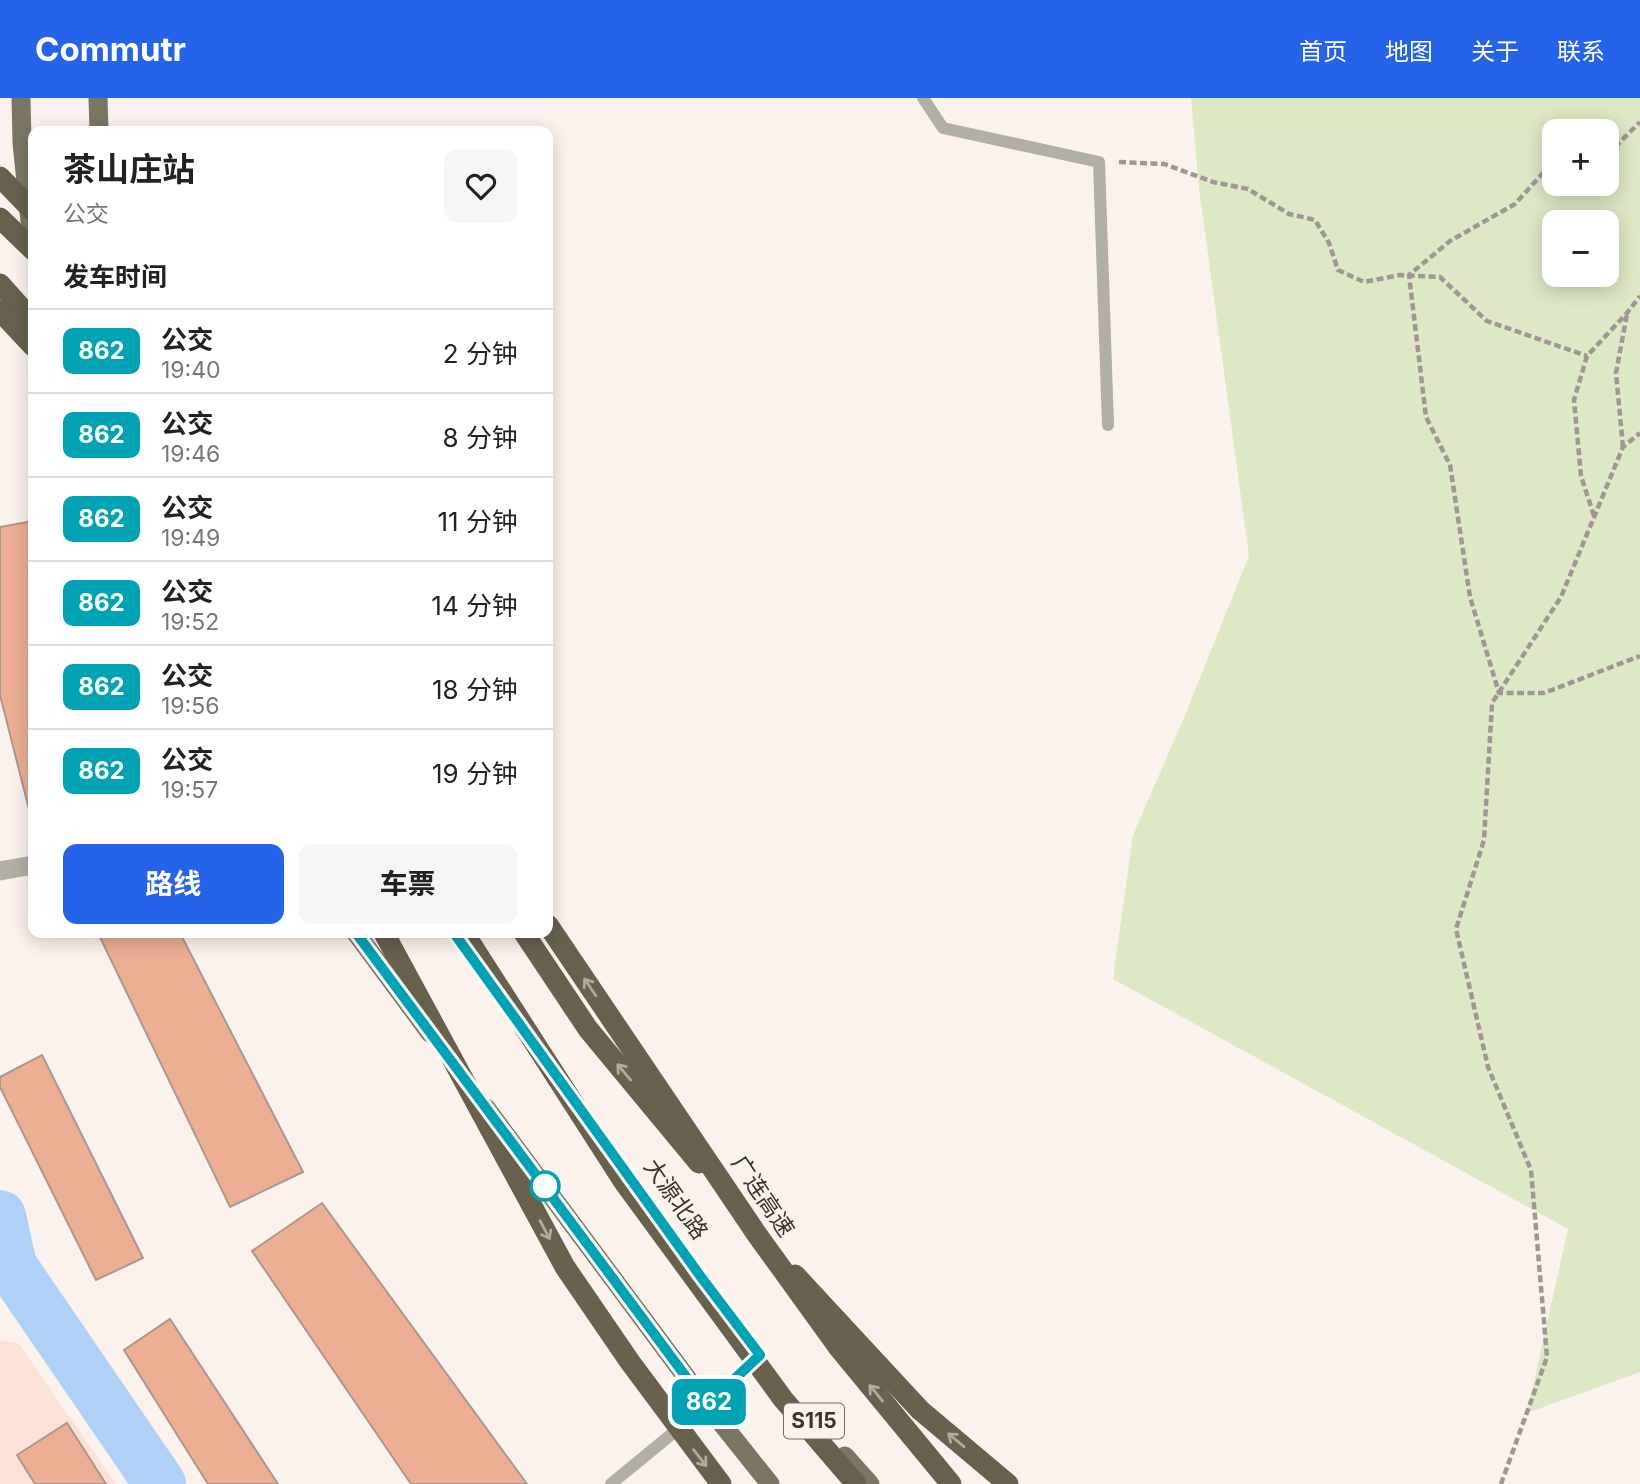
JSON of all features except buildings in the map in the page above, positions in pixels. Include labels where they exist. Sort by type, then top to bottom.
[{"type":"highway","points":[[0,177],[28,206]]},
{"type":"highway","points":[[0,218],[28,245]]},
{"type":"highway","points":[[0,284],[28,315]]},
{"type":"highway","points":[[0,311],[28,341]]},
{"type":"highway","name":"广连高速","points":[[553,932],[758,1236],[839,1348],[951,1484]]},
{"type":"highway","points":[[387,938],[565,1267],[630,1362],[720,1484]]},
{"type":"highway","points":[[467,938],[624,1182],[783,1399],[856,1484]]},
{"type":"highway","points":[[527,938],[588,1029],[771,1248],[919,1410],[1008,1484]]},
{"type":"main road","points":[[22,98],[22,143],[28,201]]},
{"type":"main road","points":[[98,98],[99,126]]},
{"type":"main road","points":[[360,938],[707,1405],[770,1484]]},
{"type":"main road","name":"大源北路","points":[[458,938],[701,1277],[806,1412],[870,1484]]},
{"type":"street","points":[[0,871],[28,866]]},
{"type":"lane","points":[[923,98],[943,128],[1099,162],[1108,425]]},
{"type":"lane","points":[[611,1484],[707,1405],[760,1355]]},
{"type":"path","points":[[1619,143],[1640,122]]},
{"type":"path","points":[[1099,162],[1164,164],[1213,183],[1248,189],[1289,214],[1315,220],[1329,243],[1338,270],[1364,282],[1409,275],[1440,277],[1487,321],[1587,356]]},
{"type":"path","points":[[1409,275],[1450,241],[1515,204],[1542,174]]},
{"type":"path","points":[[1409,275],[1426,417],[1450,464],[1470,597],[1499,693]]},
{"type":"path","points":[[1594,517],[1581,477],[1574,400],[1587,356],[1640,296]]},
{"type":"path","points":[[1501,1484],[1547,1357],[1531,1170],[1488,1067],[1455,929],[1484,840],[1492,703],[1562,597],[1623,447],[1616,373],[1627,313]]},
{"type":"path","points":[[1623,447],[1640,433]]},
{"type":"path","points":[[1499,693],[1544,693],[1640,656]]},
{"type":"shaded area","points":[[0,1340],[19,1344],[116,1484],[0,1484]]},
{"type":"green space","points":[[1191,98],[1640,98],[1640,1372],[1527,1413],[1568,1229],[1113,979],[1133,835],[1249,556],[1199,188]]},
{"type":"waterway","points":[[0,1216],[11,1266],[160,1484]]},
{"type":"bus line","name":"862","points":[[360,938],[707,1405],[760,1355],[458,938]]}]
